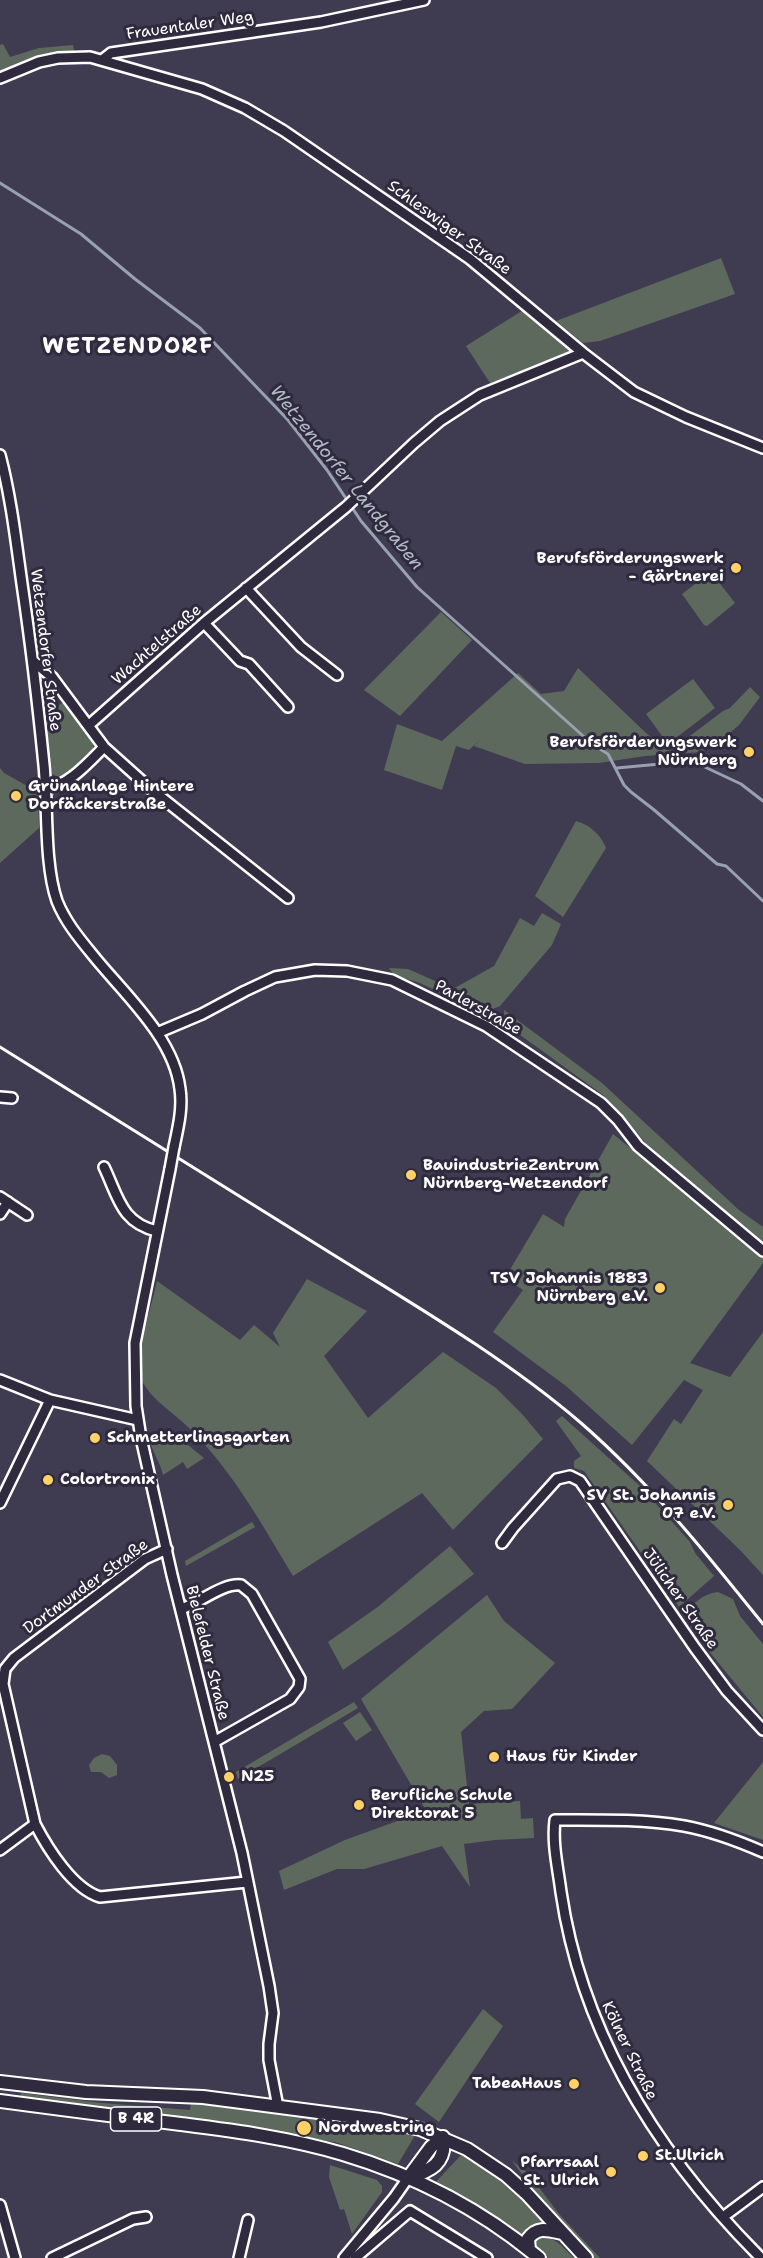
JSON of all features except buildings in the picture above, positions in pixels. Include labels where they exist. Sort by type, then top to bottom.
[{"type":"main road","name":"B 4R","points":[[0,2083],[86,2092],[203,2097],[381,2120],[412,2127],[472,2152],[506,2175],[527,2194],[586,2258]]},
{"type":"main road","name":"B 4R","points":[[0,2101],[271,2137],[341,2153],[408,2178],[485,2219],[534,2254]]},
{"type":"main road","points":[[408,2178],[428,2171],[438,2162],[443,2153],[443,2138]]},
{"type":"main road","points":[[534,2254],[528,2240],[536,2231],[542,2229],[562,2233]]},
{"type":"street","name":"Frauentaler Weg","points":[[0,78],[39,62],[58,58],[90,57],[102,60],[111,53],[321,22],[424,0]]},
{"type":"street","name":"Schleswiger Straße","points":[[102,60],[202,89],[245,108],[284,131],[470,259],[620,383],[640,396],[686,417],[763,448]]},
{"type":"street","name":"Wachtelstraße","points":[[89,725],[204,623],[346,507],[414,443],[464,404],[583,353]]},
{"type":"street","name":"Wetzendorfer Straße","points":[[0,454],[10,499],[33,661],[46,789],[51,879],[63,912],[81,941],[157,1033],[173,1063],[180,1090],[180,1113],[162,1205]]},
{"type":"street","points":[[246,588],[301,647],[337,675]]},
{"type":"street","points":[[204,623],[240,661],[249,664],[288,707]]},
{"type":"street","points":[[33,661],[47,672],[104,747],[152,790],[288,897]]},
{"type":"street","points":[[46,789],[54,788],[66,781],[104,747]]},
{"type":"street","name":"Parlerstraße","points":[[157,1033],[202,1014],[245,990],[275,977],[326,970],[347,971],[392,980],[486,1026],[601,1103],[638,1146],[763,1251]]},
{"type":"street","points":[[0,1097],[12,1098]]},
{"type":"street","points":[[104,1167],[120,1204],[130,1218],[142,1228],[156,1231]]},
{"type":"street","points":[[0,1214],[4,1200],[27,1215]]},
{"type":"street","name":"Bielefelder Straße","points":[[162,1205],[135,1343],[134,1380],[138,1420],[181,1609],[242,1853],[272,2000],[273,2013],[268,2051],[278,2107]]},
{"type":"street","points":[[0,1380],[50,1400],[138,1420]]},
{"type":"street","points":[[0,1503],[50,1400]]},
{"type":"street","name":"Jülicher Straße","points":[[502,1544],[513,1528],[557,1479],[570,1476],[580,1481],[700,1654],[728,1691],[763,1730]]},
{"type":"street","name":"Dortmunder Straße","points":[[167,1549],[145,1559],[14,1659],[5,1669],[3,1684],[35,1824],[44,1841],[79,1887],[94,1896],[247,1882]]},
{"type":"street","points":[[181,1609],[226,1587],[241,1586],[252,1594],[300,1679],[299,1687],[290,1699],[214,1742]]},
{"type":"street","name":"Kölner Straße","points":[[761,2258],[695,2186],[650,2124],[615,2063],[593,2013],[573,1952],[553,1835],[555,1820],[610,1820],[684,1826],[733,1839],[763,1852]]},
{"type":"street","points":[[0,1850],[35,1824]]},
{"type":"street","points":[[344,2258],[408,2178]]},
{"type":"street","points":[[723,2217],[763,2187]]},
{"type":"street","points":[[0,2205],[15,2258]]},
{"type":"street","points":[[355,2258],[410,2211],[487,2258]]},
{"type":"street","points":[[52,2258],[133,2219],[146,2217]]},
{"type":"street","points":[[239,2258],[248,2220]]},
{"type":"green space","points":[[3,44],[10,57],[39,48],[73,45],[74,51],[46,56],[0,71],[0,45]]},
{"type":"green space","points":[[721,258],[735,294],[600,341],[583,343],[556,321]]},
{"type":"green space","points":[[525,309],[575,351],[490,383],[466,346]]},
{"type":"green space","points":[[711,572],[735,603],[707,626],[682,594]]},
{"type":"green space","points":[[441,612],[472,640],[400,716],[364,690]]},
{"type":"green space","points":[[578,668],[646,733],[670,751],[730,708],[750,687],[760,697],[739,725],[723,739],[701,752],[645,756],[599,763],[525,764],[474,746],[482,738],[469,750],[456,746],[442,790],[384,770],[397,724],[442,741],[518,673],[541,694],[564,691]]},
{"type":"green space","points":[[693,679],[715,708],[668,744],[646,714]]},
{"type":"green space","points":[[64,701],[94,744],[85,759],[69,772],[58,777],[52,774],[45,710],[50,709],[50,704],[56,708]]},
{"type":"green space","points":[[0,768],[4,773],[38,792],[39,828],[0,863]]},
{"type":"green space","points":[[576,821],[594,831],[606,848],[563,917],[535,896]]},
{"type":"green space","points":[[542,913],[561,924],[552,945],[500,1006],[483,1013],[420,983],[394,975],[389,968],[408,969],[453,989],[494,966],[520,918],[534,926]]},
{"type":"green space","points":[[504,1010],[602,1083],[739,1210],[763,1227],[763,1244],[652,1151],[603,1095],[505,1024]]},
{"type":"green space","points":[[613,1134],[763,1256],[763,1263],[690,1363],[730,1377],[763,1332],[763,1575],[647,1461],[674,1419],[681,1424],[703,1390],[684,1380],[632,1445],[566,1386],[493,1332],[523,1290],[505,1278],[543,1214],[564,1227],[565,1219]]},
{"type":"green space","points":[[307,1279],[367,1311],[324,1356],[368,1418],[443,1352],[496,1388],[543,1439],[453,1530],[422,1493],[293,1576],[246,1499],[220,1463],[190,1429],[148,1390],[143,1383],[140,1365],[143,1341],[157,1281],[240,1340],[254,1325],[280,1347],[273,1333]]},
{"type":"green space","points":[[562,1416],[640,1486],[690,1542],[695,1553],[714,1576],[679,1607],[584,1471],[574,1468],[574,1461],[581,1456],[556,1421]]},
{"type":"green space","points":[[172,1432],[204,1458],[187,1469],[183,1462],[163,1475],[149,1439]]},
{"type":"green space","points":[[252,1522],[255,1527],[186,1566],[185,1561]]},
{"type":"green space","points":[[450,1546],[474,1574],[343,1670],[328,1642],[379,1606]]},
{"type":"green space","points":[[718,1592],[733,1599],[740,1616],[763,1644],[763,1717],[712,1655],[684,1615],[699,1600]]},
{"type":"green space","points":[[487,1595],[504,1621],[555,1663],[512,1709],[484,1711],[461,1732],[469,1804],[520,1801],[521,1819],[533,1818],[534,1838],[464,1844],[470,1887],[442,1846],[364,1869],[337,1869],[284,1890],[279,1871],[345,1840],[427,1812],[361,1699]]},
{"type":"green space","points":[[354,1702],[358,1708],[238,1779],[236,1772]]},
{"type":"green space","points":[[360,1712],[372,1730],[356,1741],[343,1723]]},
{"type":"green space","points":[[102,1754],[110,1756],[117,1765],[117,1775],[109,1778],[101,1772],[91,1772],[89,1765],[94,1758]]},
{"type":"green space","points":[[763,1762],[763,1840],[714,1823]]},
{"type":"green space","points":[[483,2009],[503,2026],[439,2122],[415,2104]]},
{"type":"green space","points":[[21,2093],[102,2103],[190,2110],[191,2101],[377,2124],[417,2132],[398,2164],[335,2142],[20,2099]]},
{"type":"green space","points":[[461,2155],[515,2189],[553,2229],[535,2226],[521,2238],[433,2185]]},
{"type":"green space","points":[[512,2161],[528,2173],[559,2214],[600,2258],[594,2258],[537,2194]]},
{"type":"green space","points":[[330,2165],[377,2180],[382,2186],[382,2192],[352,2234],[344,2209],[340,2210],[329,2177]]},
{"type":"green space","points":[[538,2235],[554,2240],[574,2258],[545,2258],[533,2248],[533,2239]]},
{"type":"waterway","name":"Wetzendorfer Landgraben","points":[[0,183],[81,234],[135,279],[200,328],[288,420],[327,470],[361,521],[417,587],[592,744],[608,754],[624,785],[631,792],[717,864],[726,866],[763,901]]},
{"type":"waterway","points":[[617,768],[692,761],[741,784],[763,801]]},
{"type":"railway","points":[[0,1047],[431,1316],[523,1377],[581,1423],[631,1470],[699,1545],[763,1624]]},
{"type":"place","name":"Berufsförderungswerk - Gärtnerei","points":[[736,568]]},
{"type":"place","name":"Berufsförderungswerk Nürnberg","points":[[749,752]]},
{"type":"place","name":"Grünanlage Hintere Dorfäckerstraße","points":[[16,796]]},
{"type":"place","name":"BauindustrieZentrum Nürnberg-Wetzendorf","points":[[411,1175]]},
{"type":"place","name":"TSV Johannis 1883 Nürnberg e.V.","points":[[660,1288]]},
{"type":"place","name":"Schmetterlingsgarten","points":[[95,1438]]},
{"type":"place","name":"Colortronix","points":[[48,1480]]},
{"type":"place","name":"SV St. Johannis 07 e.V.","points":[[728,1505]]},
{"type":"place","name":"Haus für Kinder","points":[[494,1757]]},
{"type":"place","name":"N25","points":[[229,1777]]},
{"type":"place","name":"Berufliche Schule Direktorat 5","points":[[359,1805]]},
{"type":"place","name":"TabeaHaus","points":[[574,2084]]},
{"type":"place","name":"Nordwestring","points":[[304,2128]]},
{"type":"place","name":"St.Ulrich","points":[[643,2156]]},
{"type":"place","name":"Pfarrsaal St. Ulrich","points":[[611,2172]]},
{"type":"district","name":"WETZENDORF","points":[[128,347]]}]
